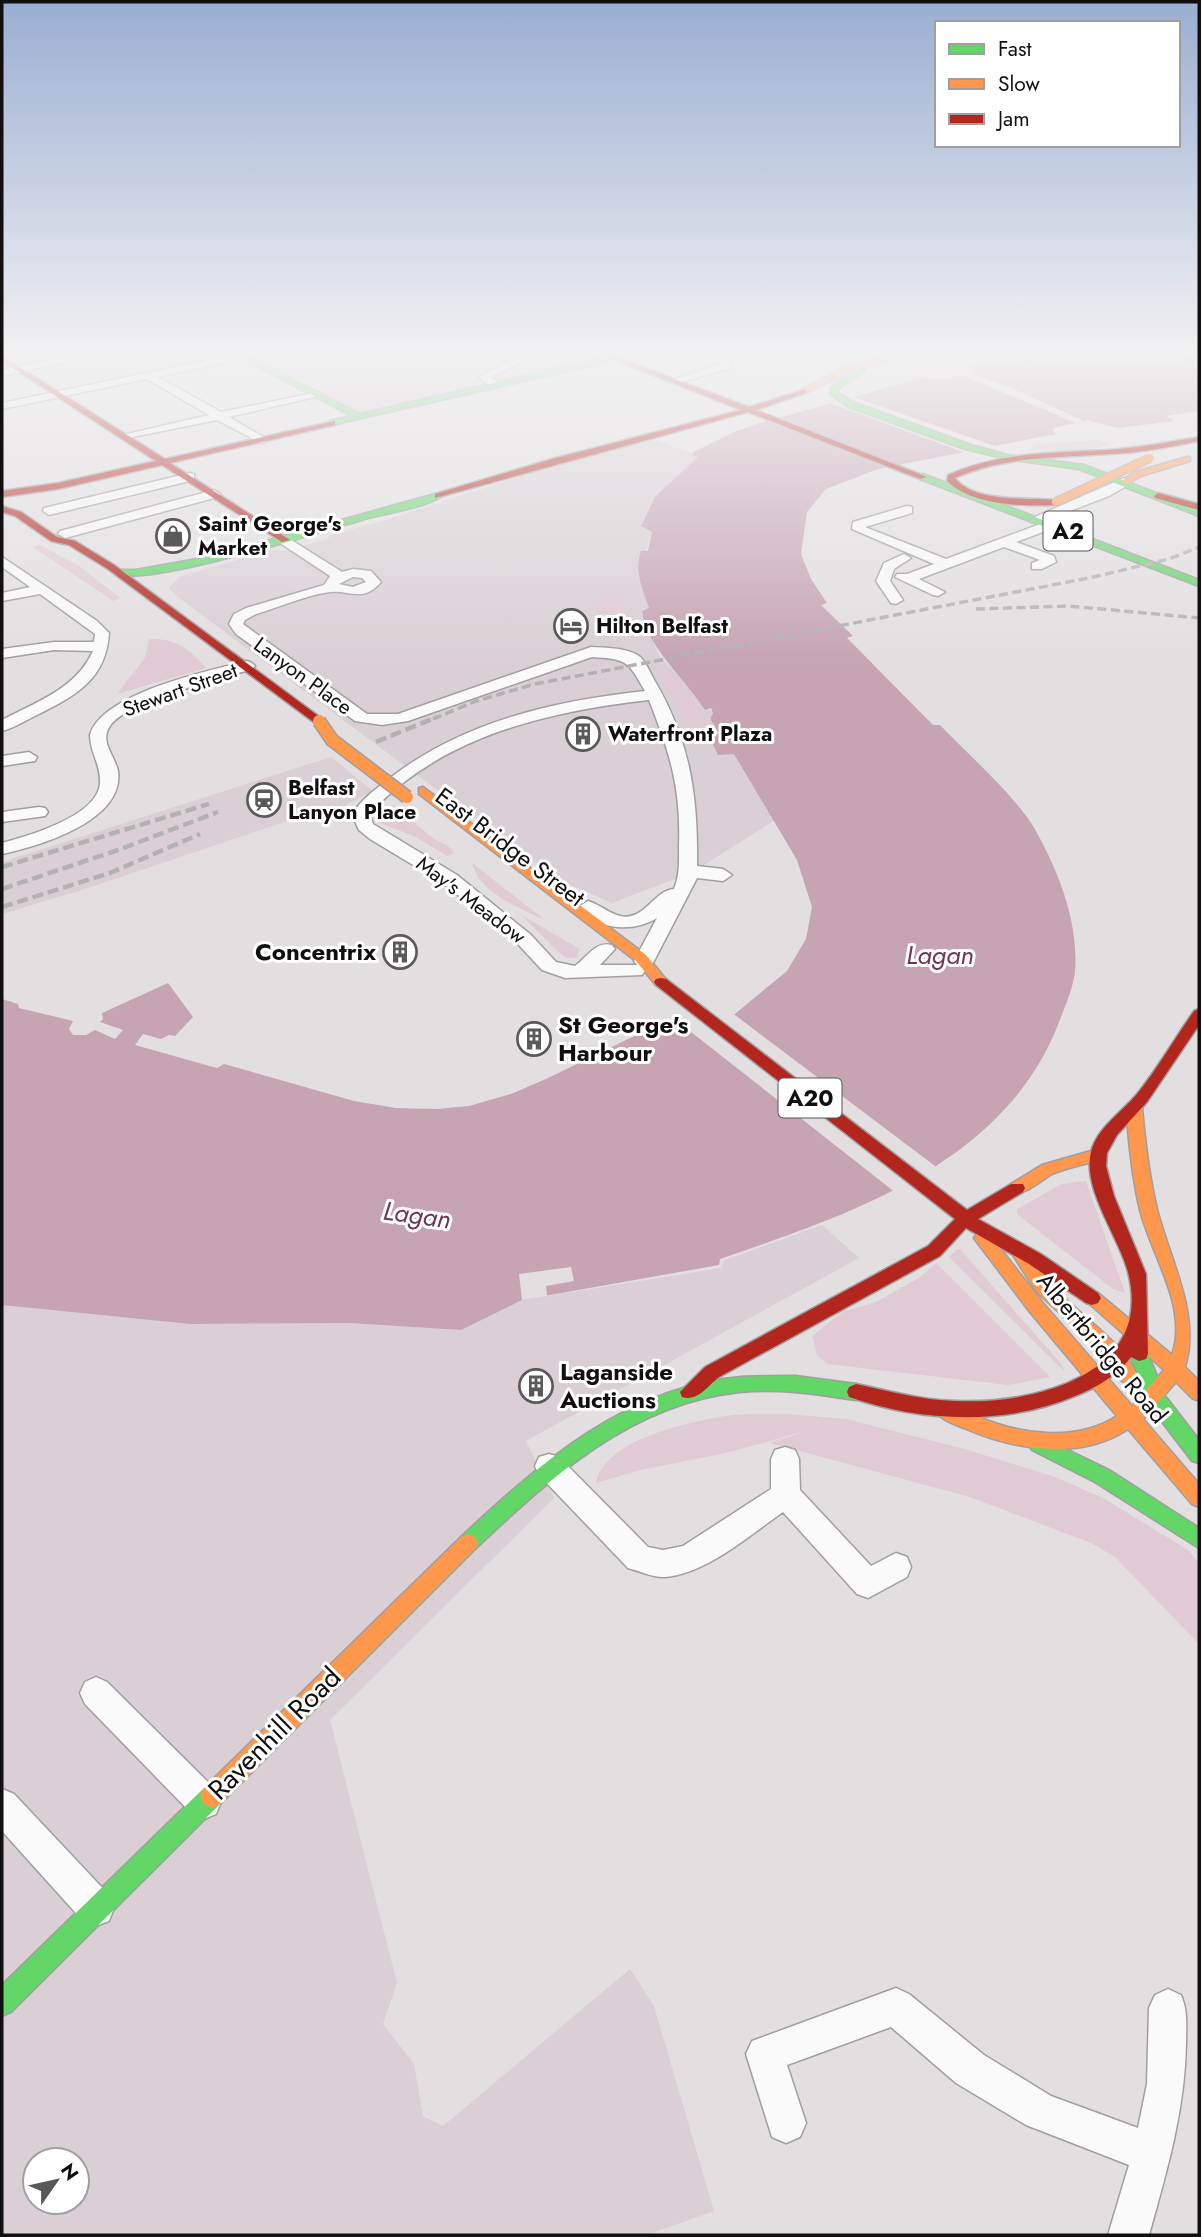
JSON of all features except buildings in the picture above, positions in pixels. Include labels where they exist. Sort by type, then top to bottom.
[{"type":"main road","points":[[156,455],[285,540]]},
{"type":"main road","points":[[2,494],[41,489],[195,455]]},
{"type":"main road","points":[[119,573],[136,573],[209,560],[576,455]]},
{"type":"main road","name":"A2","points":[[868,455],[1199,581]]},
{"type":"main road","points":[[1000,455],[1081,467],[1131,478],[1188,455]]},
{"type":"main road","points":[[1068,455],[1022,459],[959,471],[951,477],[951,481],[960,490],[1034,504],[1056,502],[1150,458],[1168,455]]},
{"type":"main road","points":[[1109,455],[1106,461],[1113,467],[1158,495],[1199,513]]},
{"type":"main road","name":"East Bridge Street","points":[[41,489],[31,505],[48,515],[68,539],[159,601],[319,721],[348,736],[423,791],[568,901],[643,968],[920,1183]]},
{"type":"main road","points":[[1158,495],[1199,507]]},
{"type":"main road","name":"East Bridge Street","points":[[2,509],[18,514],[54,539],[68,539]]},
{"type":"main road","points":[[159,601],[158,589],[165,580],[209,560]]},
{"type":"main road","name":"East Bridge Street","points":[[319,721],[332,740],[605,948],[643,968]]},
{"type":"main road","points":[[1199,1014],[1134,1108],[1106,1139],[1098,1155],[1101,1178],[1137,1270],[1141,1303],[1136,1332],[1140,1361],[1156,1396],[1199,1455]]},
{"type":"main road","points":[[1132,1420],[1156,1396],[1175,1367],[1187,1333],[1182,1303],[1157,1237],[1138,1152],[1134,1108]]},
{"type":"main road","points":[[687,1393],[712,1372],[934,1251],[970,1222],[1048,1168],[1098,1155]]},
{"type":"main road","name":"Albertbridge Road","points":[[920,1183],[970,1222],[1018,1250],[1136,1332],[1199,1393]]},
{"type":"main road","name":"Albertbridge Road","points":[[970,1222],[1036,1307],[1199,1498]]},
{"type":"main road","points":[[1018,1250],[1042,1286],[1119,1359],[1128,1371],[1132,1420]]},
{"type":"main road","points":[[1182,1303],[1199,1320]]},
{"type":"main road","points":[[792,1385],[790,1357],[801,1322]]},
{"type":"main road","name":"Ravenhill Road","points":[[941,1409],[991,1406],[1050,1397],[1096,1378],[1119,1359],[1136,1332]]},
{"type":"main road","name":"Ravenhill Road","points":[[2,2003],[204,1801],[549,1466],[621,1421],[687,1393],[743,1386],[792,1385],[835,1388],[941,1409],[990,1431],[1031,1440],[1085,1440],[1132,1420]]},
{"type":"main road","points":[[1031,1440],[1102,1476],[1199,1539]]},
{"type":"street","points":[[48,515],[190,477]]},
{"type":"street","points":[[907,579],[1007,542],[1131,478]]},
{"type":"street","points":[[68,539],[215,494]]},
{"type":"street","points":[[861,510],[873,519]]},
{"type":"street","points":[[907,510],[873,519],[858,525],[859,528],[946,564]]},
{"type":"street","points":[[311,556],[310,551],[315,542],[342,524]]},
{"type":"street","name":"Lanyon Place","points":[[285,540],[311,556],[336,581],[251,611],[239,617],[236,624],[241,631],[361,718],[389,721],[402,718],[591,652],[622,654],[635,660]]},
{"type":"street","points":[[1007,542],[1049,559],[1049,562],[1037,566]]},
{"type":"street","points":[[896,600],[883,581],[884,569],[890,563],[904,558]]},
{"type":"street","points":[[2,561],[102,633],[103,647],[99,659],[80,682],[2,726]]},
{"type":"street","points":[[884,569],[938,592]]},
{"type":"street","points":[[2,597],[43,589]]},
{"type":"street","points":[[2,653],[54,646],[103,647]]},
{"type":"street","points":[[68,679],[73,648]]},
{"type":"street","points":[[635,660],[655,695],[678,752],[690,813],[688,874],[683,891],[643,968]]},
{"type":"street","name":"Stewart Street","points":[[2,849],[61,830],[102,800],[111,783],[109,770],[97,745],[98,735],[102,725],[116,711],[139,701],[252,670]]},
{"type":"street","name":"May's Meadow","points":[[643,968],[565,972],[548,966],[513,930],[435,868],[376,835],[365,826],[361,815],[372,802],[414,768],[442,751],[490,729],[554,709],[655,695]]},
{"type":"street","points":[[2,761],[29,757]]},
{"type":"street","points":[[2,817],[39,812]]},
{"type":"street","points":[[568,901],[586,906],[610,921],[631,923],[659,908],[688,874],[723,874]]},
{"type":"street","points":[[578,972],[585,969],[605,948]]},
{"type":"street","points":[[785,1459],[786,1495],[869,1584],[896,1567]]},
{"type":"street","points":[[549,1466],[639,1558],[663,1564],[690,1558],[786,1495]]},
{"type":"street","points":[[96,1693],[204,1801]]},
{"type":"street","points":[[2,1806],[96,1909]]},
{"type":"street","points":[[786,2123],[765,2054],[896,2007],[970,2069],[1040,2111],[1153,2154]]},
{"type":"street","points":[[1129,2235],[1153,2154],[1166,2084],[1168,2008]]},
{"type":"shaded area","points":[[585,455],[698,456],[642,526],[652,532],[638,575],[649,608],[642,612],[644,621],[654,629],[648,630],[659,655],[713,714],[775,820],[693,872],[612,903],[557,879],[175,595],[169,587],[181,576],[272,550],[285,551]]},
{"type":"shaded area","points":[[40,545],[79,566],[120,598],[113,601],[33,547]]},
{"type":"shaded area","points":[[599,598],[623,598],[628,618],[617,622],[591,607],[602,603]]},
{"type":"shaded area","points":[[149,639],[174,642],[194,655],[206,668],[117,694],[145,658]]},
{"type":"shaded area","points":[[670,670],[714,732],[692,734],[656,671]]},
{"type":"shaded area","points":[[331,757],[373,791],[313,822],[302,816],[2,914],[2,862]]},
{"type":"shaded area","points":[[393,805],[454,853],[447,856],[414,836],[377,822]]},
{"type":"shaded area","points":[[472,863],[545,920],[513,905],[492,891],[476,874]]},
{"type":"shaded area","points":[[521,915],[580,949],[576,958],[562,955]]},
{"type":"shaded area","points":[[1086,1181],[1125,1293],[1113,1289],[1017,1214],[1017,1209],[1062,1184]]},
{"type":"shaded area","points":[[822,1225],[859,1258],[526,1441],[554,1498],[330,1720],[397,1983],[383,2024],[414,2064],[423,2116],[443,2126],[630,1969],[654,2006],[714,2211],[647,2235],[2,2235],[2,1305],[190,1324],[349,1323],[461,1330],[522,1300],[721,1268],[725,1260]]},
{"type":"shaded area","points":[[960,1249],[1063,1366],[1064,1371],[949,1257]]},
{"type":"shaded area","points":[[936,1263],[1050,1377],[1008,1385],[827,1364],[817,1355],[812,1336],[844,1311],[874,1303],[919,1278]]},
{"type":"shaded area","points":[[786,1414],[846,1419],[965,1449],[1055,1477],[1103,1498],[1188,1550],[1199,1563],[1199,1644],[1115,1557],[1091,1543],[970,1497],[770,1443],[806,1431],[726,1453],[640,1470],[596,1483],[602,1468],[614,1455],[631,1444],[670,1428],[726,1416]]},
{"type":"water","name":"Lagan","points":[[693,455],[947,455],[878,469],[826,489],[807,512],[801,554],[811,579],[827,603],[821,605],[853,636],[847,638],[933,725],[940,725],[1002,787],[1024,814],[1051,860],[1065,896],[1074,934],[1075,972],[1071,991],[1059,1022],[1034,1071],[1002,1113],[963,1148],[918,1177],[871,1202],[821,1223],[720,1259],[719,1265],[522,1300],[461,1330],[349,1323],[190,1324],[2,1305],[2,999],[18,1004],[19,1008],[73,1021],[69,1029],[73,1035],[86,1035],[95,1030],[115,1039],[123,1030],[100,1022],[103,1019],[102,1013],[168,983],[193,1017],[175,1036],[169,1035],[161,1039],[143,1034],[135,1045],[217,1068],[224,1064],[354,1101],[396,1108],[437,1109],[469,1106],[511,1094],[665,1021],[730,1018],[787,971],[806,939],[812,907],[797,860],[734,754],[718,755],[709,736],[719,734],[710,718],[713,714],[711,708],[705,710],[660,652],[647,630],[654,628],[644,621],[642,611],[649,608],[640,580],[639,558],[641,551],[648,551],[652,532],[641,526],[655,497],[698,457]]},
{"type":"pier","points":[[731,1012],[939,1169],[896,1193],[672,1017]]},
{"type":"pier","points":[[571,1267],[574,1281],[546,1286],[547,1296],[522,1300],[519,1274]]},
{"type":"railway","points":[[433,719],[476,701],[535,684],[1089,578],[1169,559],[1199,547]]},
{"type":"railway","points":[[976,609],[1069,606],[1199,618]]},
{"type":"railway","points":[[376,742],[437,717]]},
{"type":"railway","points":[[2,867],[209,804]]},
{"type":"railway","points":[[2,889],[118,850],[218,812]]},
{"type":"railway","points":[[2,907],[110,873],[200,834]]},
{"type":"traffic: fast","points":[[1001,455],[1081,467],[1199,513]]},
{"type":"traffic: fast","points":[[923,477],[1199,583]]},
{"type":"traffic: fast","points":[[119,573],[136,573],[209,560],[438,496]]},
{"type":"traffic: fast","points":[[1139,1354],[1157,1400],[1199,1455]]},
{"type":"traffic: fast","points":[[468,1543],[554,1466],[597,1435],[641,1411],[688,1394],[739,1385],[795,1384],[856,1392]]},
{"type":"traffic: fast","points":[[1039,1444],[1102,1476],[1199,1539]]},
{"type":"traffic: fast","points":[[2,2003],[212,1796]]},
{"type":"traffic: slow","points":[[1056,502],[1150,458]]},
{"type":"traffic: slow","points":[[1124,482],[1138,474],[1187,459]]},
{"type":"traffic: slow","points":[[319,721],[332,740],[407,797]]},
{"type":"traffic: slow","points":[[423,791],[641,958],[661,982]]},
{"type":"traffic: slow","points":[[946,1411],[1003,1434],[1032,1440],[1061,1441],[1088,1437],[1115,1428],[1139,1412],[1171,1375],[1186,1338],[1185,1318],[1148,1207],[1134,1108]]},
{"type":"traffic: slow","points":[[1017,1188],[1048,1169],[1098,1155]]},
{"type":"traffic: slow","points":[[983,1238],[1036,1307],[1199,1498]]},
{"type":"traffic: slow","points":[[1022,1255],[1042,1286],[1109,1348],[1129,1376]]},
{"type":"traffic: slow","points":[[1092,1298],[1149,1344],[1199,1393]]},
{"type":"traffic: slow","points":[[212,1796],[468,1543]]},
{"type":"traffic: jam","points":[[153,455],[285,540]]},
{"type":"traffic: jam","points":[[2,494],[58,486],[191,455]]},
{"type":"traffic: jam","points":[[438,496],[576,455]]},
{"type":"traffic: jam","points":[[867,455],[923,477]]},
{"type":"traffic: jam","points":[[1041,455],[988,463],[951,477],[951,481],[972,493],[986,497],[1056,502]]},
{"type":"traffic: jam","points":[[1158,496],[1199,507]]},
{"type":"traffic: jam","points":[[2,509],[18,514],[54,539],[72,543],[111,567],[319,721]]},
{"type":"traffic: jam","points":[[661,982],[974,1225],[1035,1259],[1092,1298]]},
{"type":"traffic: jam","points":[[1139,1354],[1139,1284],[1133,1261],[1100,1180],[1099,1153],[1106,1138],[1142,1098],[1199,1014]]},
{"type":"traffic: jam","points":[[689,1392],[712,1372],[934,1251],[965,1219],[1017,1188]]},
{"type":"traffic: jam","points":[[856,1392],[925,1407],[958,1409],[1008,1407],[1033,1402],[1080,1386],[1101,1374],[1122,1356],[1136,1332]]},
{"type":"place","name":"Saint George's Market","points":[[173,536]]},
{"type":"place","name":"Hilton Belfast","points":[[571,626]]},
{"type":"place","name":"Waterfront Plaza","points":[[583,734]]},
{"type":"place","name":"Belfast Lanyon Place","points":[[264,800]]},
{"type":"place","name":"Concentrix","points":[[400,952]]},
{"type":"place","name":"St George's Harbour","points":[[534,1039]]},
{"type":"place","name":"Laganside Auctions","points":[[536,1386]]}]
